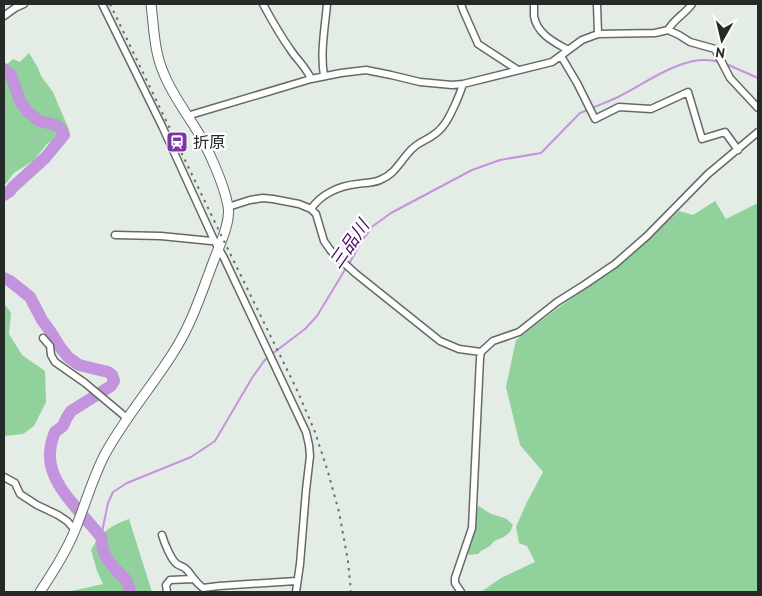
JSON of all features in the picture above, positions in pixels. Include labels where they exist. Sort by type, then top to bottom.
[{"type":"street","points":[[4,16],[24,4]]},
{"type":"street","points":[[102,4],[306,432],[310,456],[296,592]]},
{"type":"street","points":[[40,592],[69,545],[103,458],[178,345],[202,293],[216,244],[226,229],[229,214],[222,187],[205,147],[164,76],[156,50],[151,4]]},
{"type":"street","points":[[263,4],[290,50],[307,70],[311,79]]},
{"type":"street","points":[[324,76],[322,68],[323,36],[327,4]]},
{"type":"street","points":[[462,4],[478,44],[518,70]]},
{"type":"street","points":[[534,4],[534,17],[538,26],[547,38],[568,50]]},
{"type":"street","points":[[597,4],[598,34]]},
{"type":"street","points":[[668,30],[672,23],[688,10],[692,4]]},
{"type":"street","points":[[187,116],[311,79],[366,70],[420,82],[452,85],[463,84],[552,62],[582,40],[598,34],[655,33],[668,30],[690,42],[715,49],[730,78],[758,108]]},
{"type":"street","points":[[561,56],[596,119],[619,107],[651,109],[688,92],[702,139],[724,132],[738,150]]},
{"type":"street","points":[[311,209],[316,202],[328,193],[339,188],[378,181],[393,172],[409,151],[444,126],[463,84]]},
{"type":"street","points":[[460,592],[455,583],[455,578],[472,528],[481,352],[493,341],[519,332],[557,302],[615,264],[708,174],[758,132]]},
{"type":"street","points":[[228,207],[250,200],[273,198],[311,209],[316,214],[324,241],[331,251],[355,273],[440,341],[459,349],[481,352]]},
{"type":"street","points":[[115,235],[161,236],[211,241],[216,244]]},
{"type":"street","points":[[43,338],[50,346],[51,355],[55,362],[85,383],[128,419]]},
{"type":"street","points":[[4,477],[15,483],[20,494],[58,515],[75,530]]},
{"type":"street","points":[[162,535],[174,560],[178,565],[185,567],[201,590],[296,581]]},
{"type":"street","points":[[167,592],[166,585],[170,580],[193,579]]},
{"type":"green space","points":[[29,53],[41,76],[53,92],[69,130],[47,144],[33,161],[14,173],[4,186],[4,67],[13,59],[20,62]]},
{"type":"green space","points":[[715,201],[726,219],[758,203],[758,592],[481,592],[501,578],[535,562],[527,546],[519,543],[516,527],[543,472],[520,445],[506,387],[516,340],[559,307],[616,268],[679,211],[693,215]]},
{"type":"green space","points":[[4,303],[11,313],[9,334],[22,355],[45,371],[46,402],[34,426],[23,434],[4,436]]},
{"type":"green space","points":[[479,506],[491,514],[506,519],[513,525],[510,532],[504,537],[494,541],[478,554],[469,555],[467,551],[475,527],[475,512]]},
{"type":"green space","points":[[129,519],[152,592],[67,592],[103,584],[91,550],[107,530]]},
{"type":"waterway","name":"三品川","points":[[592,108],[618,97],[667,70],[680,65],[693,61],[719,62]]},
{"type":"waterway","name":"三品川","points":[[724,63],[758,78]]},
{"type":"waterway","points":[[4,69],[11,75],[20,101],[27,111],[39,121],[56,125],[62,130],[64,135],[45,158],[4,195]]},
{"type":"waterway","name":"三品川","points":[[349,264],[361,242],[373,226],[391,213],[472,170],[500,160],[541,153],[580,113],[588,110]]},
{"type":"waterway","name":"三品川","points":[[272,354],[305,329],[317,316],[346,268]]},
{"type":"waterway","points":[[4,278],[30,297],[42,320],[68,357],[79,365],[108,372],[112,375],[114,381],[111,386],[71,411],[63,426],[55,432],[51,443],[50,455],[51,466],[61,489],[101,537],[106,556],[126,580],[130,592]]},
{"type":"waterway","name":"三品川","points":[[101,537],[108,503],[113,492],[127,483],[191,457],[215,441],[252,378],[268,357]]},
{"type":"railway","points":[[110,4],[297,390],[315,432],[339,512],[348,561],[351,592]]},
{"type":"place","name":"折原","points":[[177,142]]}]
